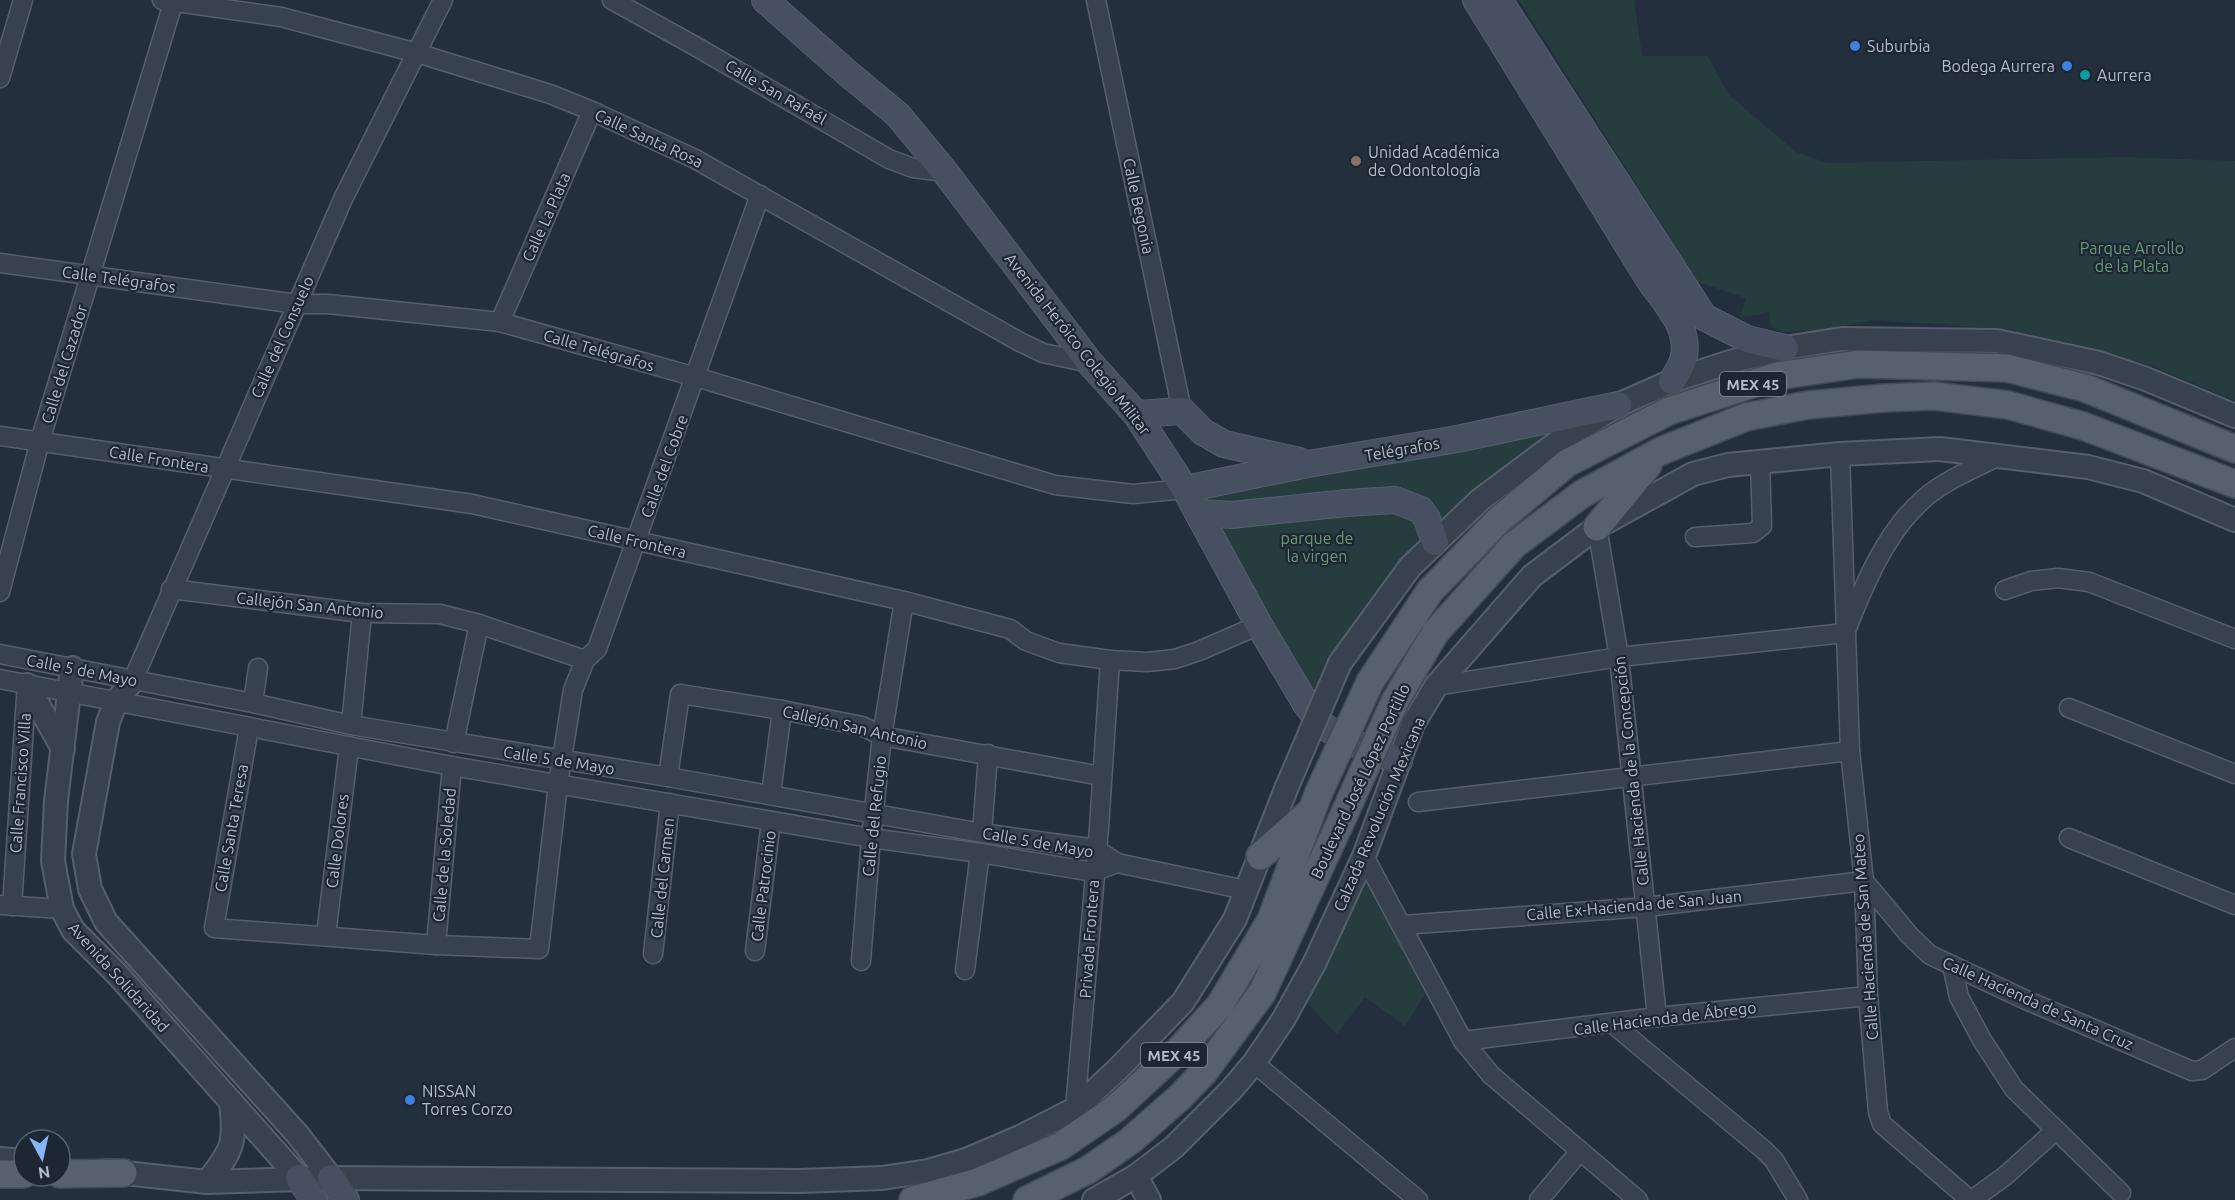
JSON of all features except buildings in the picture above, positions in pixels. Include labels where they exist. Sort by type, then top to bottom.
[{"type":"main road","name":"Avenida Heróico Colegio Militar","points":[[765,0],[898,115],[945,171],[1090,363],[1136,414],[1185,489],[1259,625],[1306,704],[1322,725],[1346,741],[1400,761]]},
{"type":"main road","points":[[1476,0],[1650,281],[1680,324],[1685,343],[1683,361],[1672,381]]},
{"type":"main road","points":[[1499,0],[1704,317],[1747,339],[1785,348]]},
{"type":"main road","name":"Boulevard José López Portillo","points":[[913,1200],[978,1182],[1061,1146],[1116,1109],[1166,1063],[1220,1005],[1271,920],[1316,801],[1370,682],[1430,591],[1498,521],[1567,463],[1669,411],[1777,376],[1859,364],[2007,368],[2085,388],[2235,449]]},
{"type":"main road","name":"Boulevard José López Portillo","points":[[1031,1199],[1088,1170],[1130,1142],[1204,1072],[1262,993],[1395,701],[1435,633],[1514,545],[1582,494],[1661,451],[1746,417],[1808,405],[1934,396],[2008,405],[2083,426],[2235,484]]},
{"type":"main road","name":"Telégrafos","points":[[1185,489],[1308,464],[1457,439],[1618,405]]},
{"type":"main road","points":[[1136,414],[1182,411],[1203,432],[1224,444],[1308,464]]},
{"type":"main road","points":[[1597,526],[1661,451]]},
{"type":"main road","points":[[1198,513],[1231,515],[1347,502],[1395,500],[1421,510],[1428,519],[1435,542]]},
{"type":"main road","points":[[1260,856],[1316,801]]},
{"type":"main road","points":[[72,1174],[123,1173]]},
{"type":"main road","name":"Avenida Solidaridad","points":[[299,1178],[314,1200]]},
{"type":"main road","name":"Avenida Solidaridad","points":[[331,1178],[346,1200]]},
{"type":"street","points":[[0,78],[23,0]]},
{"type":"street","name":"Calle del Consuelo","points":[[133,680],[343,199],[443,0]]},
{"type":"street","name":"Calle San Rafaél","points":[[612,0],[889,159],[913,168],[945,171]]},
{"type":"street","name":"Calle Begonia","points":[[1096,0],[1182,411]]},
{"type":"street","name":"Calle Santa Rosa","points":[[170,1],[281,17],[417,53],[550,94],[695,159],[1020,342],[1044,353],[1090,363]]},
{"type":"street","name":"Calle del Cazador","points":[[0,592],[40,441],[91,276],[170,1]]},
{"type":"street","name":"Calle La Plata","points":[[500,322],[592,111]]},
{"type":"street","name":"Calle del Cobre","points":[[436,945],[539,949],[561,760],[573,690],[585,660],[597,649],[760,195]]},
{"type":"street","name":"Calle Telégrafos","points":[[0,263],[297,304],[328,304],[500,322],[696,377],[1055,485],[1133,494],[1185,489]]},
{"type":"street","points":[[72,1167],[207,1182],[331,1178],[701,1182],[882,1178],[928,1171],[966,1160],[1020,1137],[1075,1109],[1117,1070],[1183,1002],[1236,919],[1286,789],[1341,663],[1410,567],[1480,500],[1558,441],[1618,405],[1672,381],[1785,348],[1842,339],[1997,341],[2099,363],[2146,379],[2235,416]]},
{"type":"street","name":"Calle Frontera","points":[[0,436],[472,504],[904,601],[1010,629],[1026,641],[1059,653],[1147,662],[1175,659],[1259,625]]},
{"type":"street","name":"Calzada Revolución Mexicana","points":[[1106,1198],[1174,1147],[1254,1063],[1283,1020],[1314,964],[1364,856],[1413,724],[1436,686],[1533,576],[1597,526],[1693,474],[1728,465],[1840,454],[1940,449],[2088,468],[2144,481],[2235,520]]},
{"type":"street","name":"Calle Hacienda de San Mateo","points":[[1840,454],[1850,751],[1864,881],[1868,996],[1878,1113],[1882,1124],[1971,1200]]},
{"type":"street","name":"Calle Hacienda de San Mateo","points":[[1845,633],[1866,581],[1884,549],[1904,521],[1926,497],[1952,479],[1999,456]]},
{"type":"street","points":[[1695,537],[1753,533],[1762,526],[1760,462]]},
{"type":"street","name":"Calle Hacienda de la Concepción","points":[[1597,526],[1619,657],[1657,1017]]},
{"type":"street","points":[[2005,590],[2031,581],[2058,578],[2089,582],[2235,639]]},
{"type":"street","name":"Callejón San Antonio","points":[[171,589],[362,613],[440,614],[479,624],[585,660]]},
{"type":"street","name":"Calle del Refugio","points":[[861,961],[882,736],[904,601]]},
{"type":"street","points":[[351,725],[362,613]]},
{"type":"street","points":[[454,743],[479,624]]},
{"type":"street","points":[[1436,686],[1619,657],[1845,633]]},
{"type":"street","name":"Calle 5 de Mayo","points":[[0,654],[253,703],[351,725],[771,794],[982,833],[1096,849],[1117,864],[1246,890]]},
{"type":"street","name":"Calle Francisco Villa","points":[[6,905],[28,660]]},
{"type":"street","name":"Privada Frontera","points":[[1075,1109],[1110,660]]},
{"type":"street","name":"Avenida Solidaridad","points":[[72,668],[56,801],[53,861],[62,909],[74,930],[117,974],[299,1178]]},
{"type":"street","points":[[253,703],[258,668]]},
{"type":"street","name":"Calle 5 de Mayo","points":[[0,679],[452,766],[871,838],[1094,872],[1117,864]]},
{"type":"street","name":"Avenida Solidaridad","points":[[133,680],[116,702],[108,722],[84,854],[90,889],[106,922],[298,1135],[331,1178]]},
{"type":"street","points":[[27,685],[63,749]]},
{"type":"street","name":"Callejón San Antonio","points":[[668,777],[680,694],[782,710],[862,726],[882,736],[1101,776]]},
{"type":"street","points":[[2069,708],[2235,774]]},
{"type":"street","points":[[771,794],[782,710]]},
{"type":"street","name":"Calle Santa Teresa","points":[[249,728],[214,928],[326,935]]},
{"type":"street","name":"Calle Dolores","points":[[326,935],[349,747]]},
{"type":"street","points":[[1418,802],[1850,751]]},
{"type":"street","points":[[982,833],[988,754]]},
{"type":"street","name":"Calle de la Soledad","points":[[436,945],[452,766]]},
{"type":"street","name":"Calle del Carmen","points":[[653,954],[670,803]]},
{"type":"street","name":"Calle Patrocinio","points":[[755,951],[771,821]]},
{"type":"street","points":[[2069,838],[2235,905]]},
{"type":"street","points":[[965,970],[980,853]]},
{"type":"street","points":[[1364,856],[1403,925],[1463,1041],[1491,1076],[1638,1200]]},
{"type":"street","name":"Calle Ex-Hacienda de San Juan","points":[[1403,925],[1646,907],[1864,881]]},
{"type":"street","name":"Calle Hacienda de Santa Cruz","points":[[1864,881],[1910,936],[1930,955],[2025,1000],[2192,1071],[2202,1070],[2235,1048]]},
{"type":"street","points":[[6,905],[62,909]]},
{"type":"street","points":[[326,935],[436,945]]},
{"type":"street","points":[[1952,965],[1959,997],[1982,1040],[2014,1089],[2121,1193]]},
{"type":"street","name":"Calle Hacienda de Ábrego","points":[[1463,1041],[1657,1017],[1868,996]]},
{"type":"street","points":[[1613,1024],[1764,1150],[1774,1160],[1798,1200]]},
{"type":"street","points":[[1254,1063],[1418,1200]]},
{"type":"street","points":[[207,1182],[225,1159],[235,1134],[231,1102]]},
{"type":"street","points":[[1971,1200],[2005,1176],[2056,1130]]},
{"type":"street","points":[[1539,1200],[1580,1151]]},
{"type":"street","points":[[1136,1176],[1149,1200]]},
{"type":"green space","name":"Parque Arrollo de la Plata","points":[[1519,0],[1634,0],[1642,56],[1708,56],[1728,94],[1796,152],[1828,163],[2125,157],[2235,161],[2235,401],[2150,365],[2006,329],[1875,320],[1822,330],[1783,332],[1771,327],[1769,311],[1760,315],[1740,317],[1746,298],[1695,281],[1664,228]]},
{"type":"green space","name":"parque de la virgen","points":[[1539,434],[1550,437],[1443,519],[1413,549],[1354,623],[1315,692],[1194,489]]},
{"type":"green space","points":[[1369,879],[1425,995],[1405,1026],[1365,997],[1337,1034],[1303,999]]},
{"type":"place","name":"Suburbia","points":[[1855,46]]},
{"type":"place","name":"Bodega Aurrera","points":[[2067,66]]},
{"type":"place","name":"Aurrera","points":[[2085,75]]},
{"type":"place","name":"Unidad Académica de Odontología","points":[[1356,161]]},
{"type":"place","name":"NISSAN Torres Corzo","points":[[410,1100]]}]
